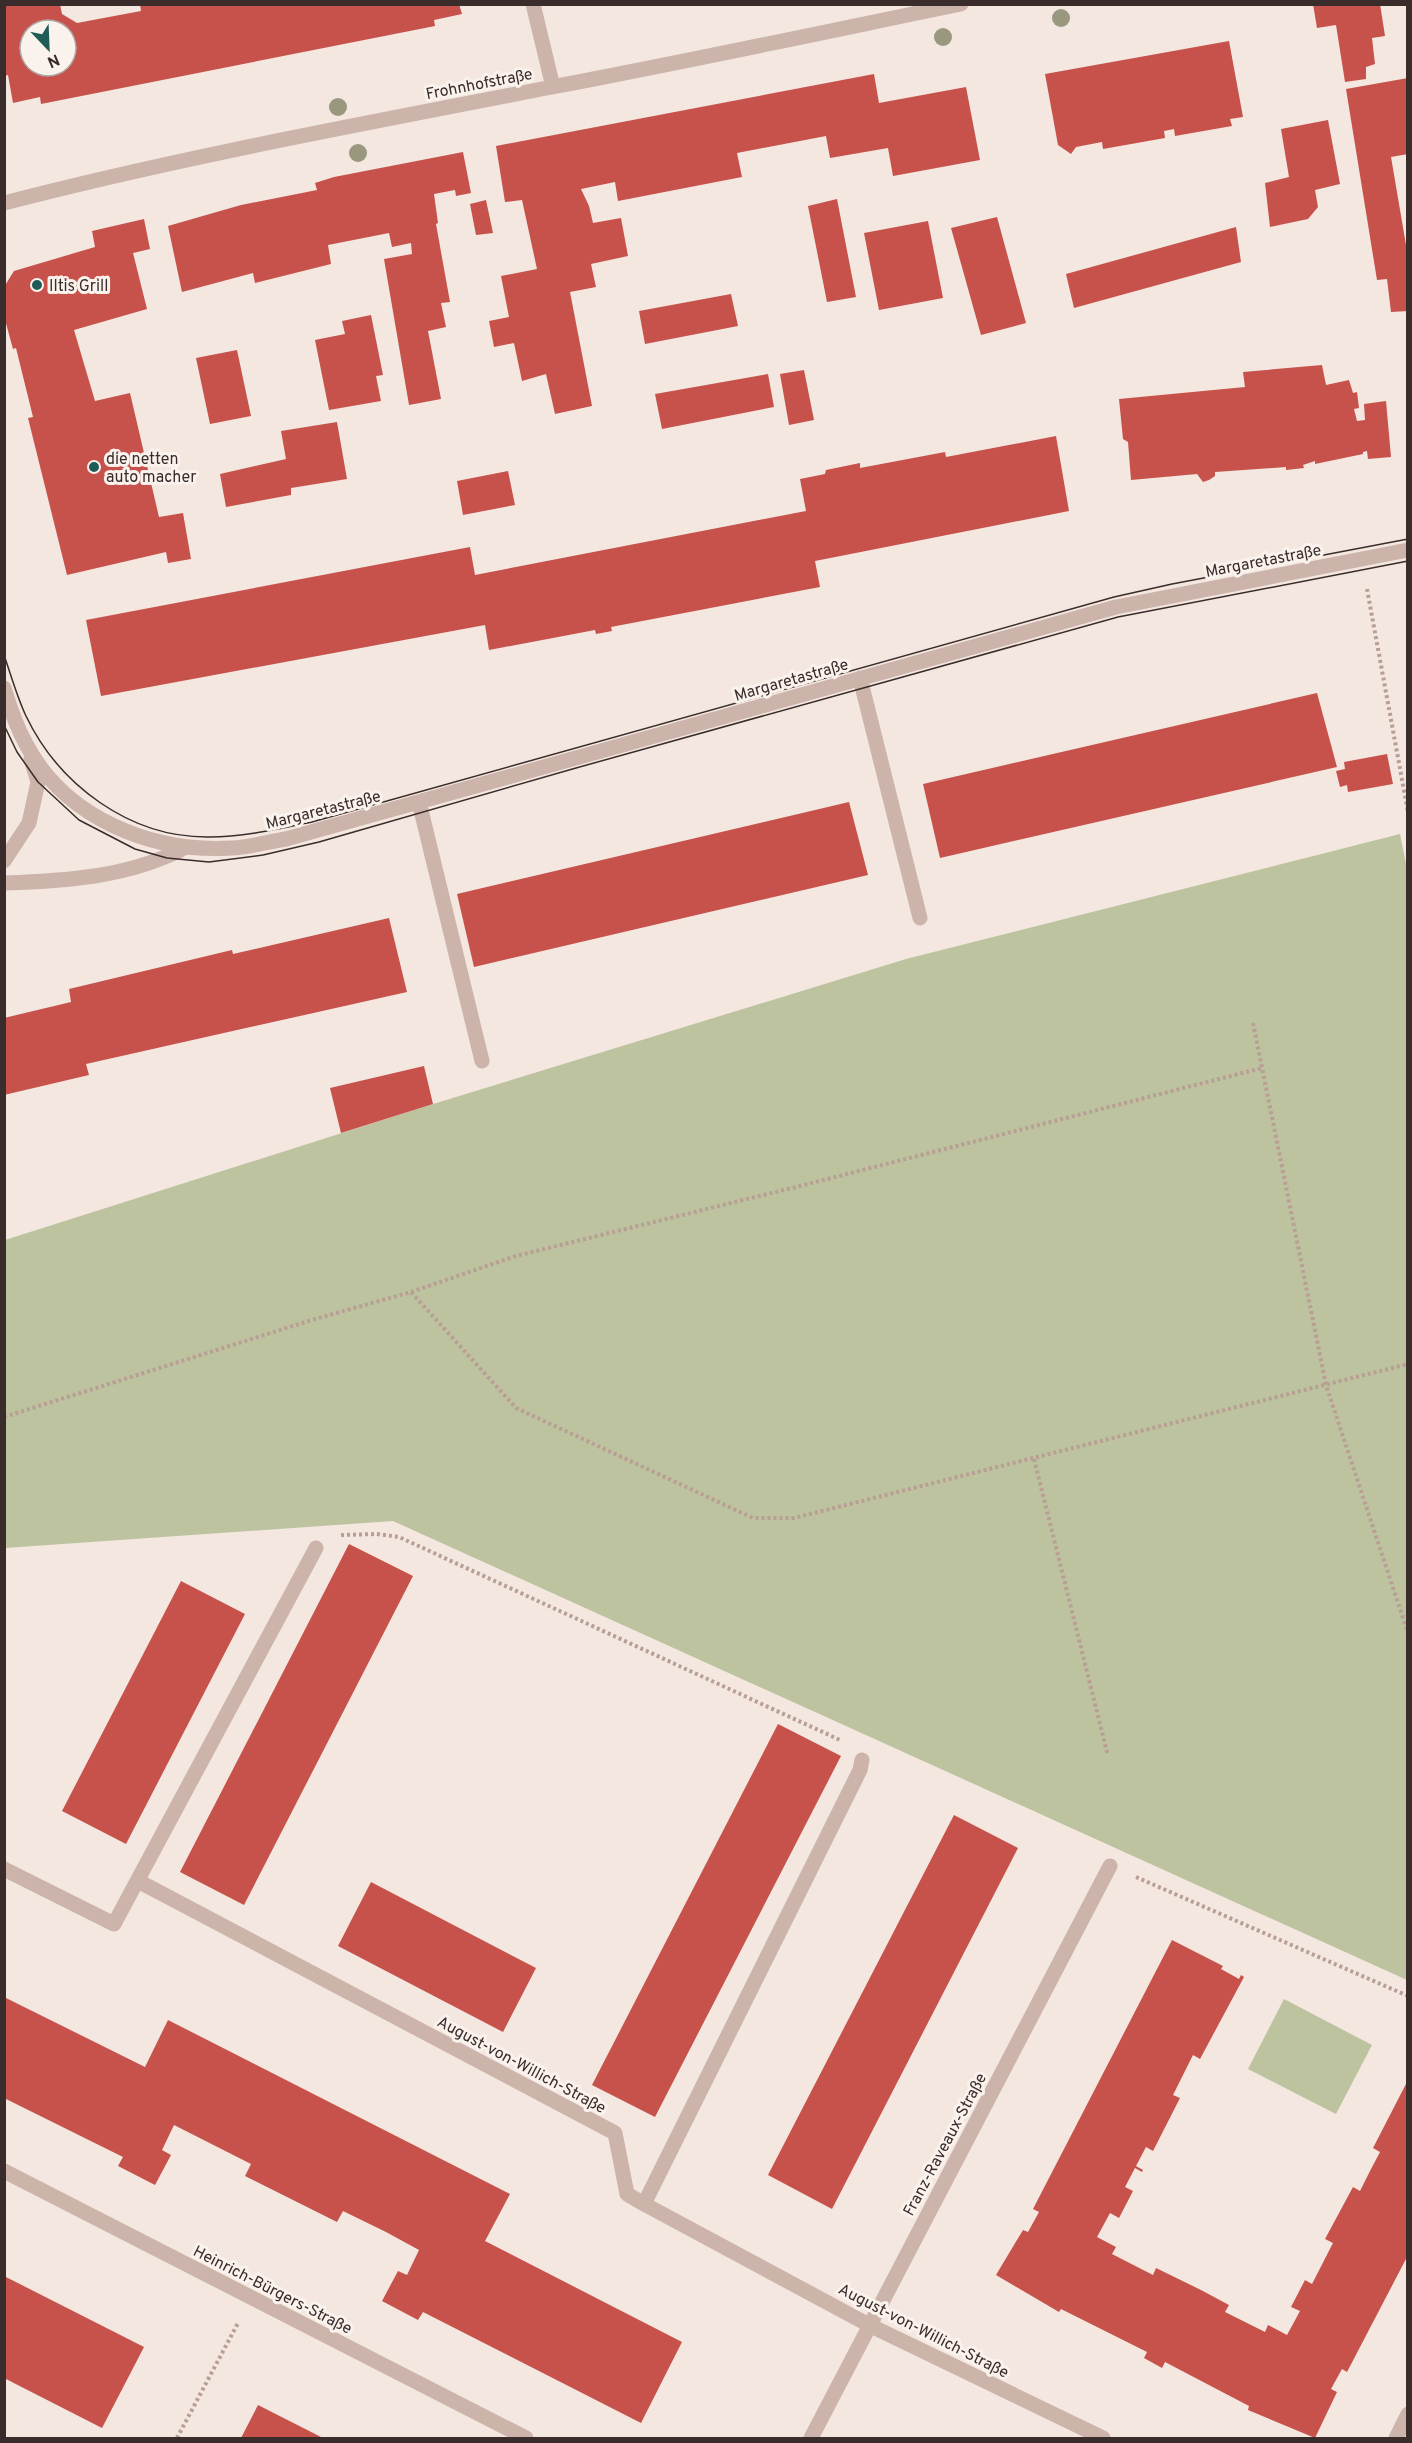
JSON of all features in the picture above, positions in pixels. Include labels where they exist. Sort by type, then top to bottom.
[{"type":"street","points":[[533,4],[553,87]]},
{"type":"street","name":"Frohnhofstraße","points":[[4,203],[98,179],[290,137],[553,87],[961,4]]},
{"type":"street","name":"Margaretastraße","points":[[4,688],[13,718],[27,746],[48,775],[86,812],[116,828],[151,840],[186,847],[232,848],[286,839],[1116,607],[1407,550]]},
{"type":"street","points":[[860,678],[920,918]]},
{"type":"street","name":"Margaretastraße","points":[[4,861],[29,823],[38,782],[27,746]]},
{"type":"street","points":[[419,802],[482,1061]]},
{"type":"street","name":"Margaretastraße","points":[[4,883],[103,875],[167,858],[186,847]]},
{"type":"street","points":[[4,1869],[114,1924],[316,1548]]},
{"type":"street","points":[[644,2204],[860,1770],[862,1760]]},
{"type":"street","name":"Franz-Raveaux-Straße","points":[[811,2439],[1110,1866]]},
{"type":"street","name":"August-von-Willich-Straße","points":[[138,1881],[615,2133],[627,2194],[644,2204],[869,2325],[1103,2439]]},
{"type":"street","name":"Heinrich-Bürgers-Straße","points":[[4,2172],[526,2439]]},
{"type":"street","points":[[1396,2439],[1407,2414]]},
{"type":"path","points":[[1362,559],[1407,812]]},
{"type":"path","points":[[1253,1023],[1326,1385],[1407,1633]]},
{"type":"path","points":[[4,1417],[315,1319],[411,1293],[516,1256],[1262,1068]]},
{"type":"path","points":[[411,1293],[516,1408],[753,1518],[794,1518],[1407,1364]]},
{"type":"path","points":[[1034,1459],[1108,1756]]},
{"type":"path","points":[[316,1548],[331,1537],[355,1533],[399,1537],[849,1744],[859,1752],[862,1760]]},
{"type":"path","points":[[1110,1866],[1407,1996]]},
{"type":"path","points":[[177,2439],[252,2298]]},
{"type":"green space","points":[[1400,834],[1408,874],[1407,1980],[393,1521],[5,1548],[5,1240],[433,1104],[906,959]]},
{"type":"green space","points":[[1284,1999],[1372,2045],[1336,2114],[1248,2069]]},
{"type":"building","points":[[5,4],[60,4],[62,14],[69,18],[18,18],[18,78],[78,78],[78,23],[141,11],[140,4],[459,4],[462,14],[434,20],[435,26],[41,104],[40,97],[13,103],[8,75],[5,76]]},
{"type":"building","points":[[1313,4],[1380,4],[1385,36],[1372,38],[1375,64],[1366,67],[1366,79],[1345,82],[1336,25],[1317,28]]},
{"type":"building","points":[[1229,41],[1243,117],[1230,119],[1232,126],[1175,136],[1174,129],[1164,131],[1165,138],[1103,149],[1102,142],[1076,147],[1071,154],[1058,145],[1045,74]]},
{"type":"building","points":[[874,74],[879,103],[966,87],[980,160],[893,176],[888,148],[830,158],[826,136],[737,153],[742,177],[618,201],[615,182],[581,189],[589,206],[593,223],[621,218],[628,256],[591,264],[596,287],[570,292],[592,406],[555,414],[546,374],[522,381],[514,343],[494,347],[489,321],[509,317],[501,276],[537,269],[522,200],[505,202],[496,146]]},
{"type":"building","points":[[1408,78],[1408,154],[1391,157],[1406,245],[1408,244],[1408,311],[1391,312],[1387,279],[1377,280],[1346,89]]},
{"type":"building","points":[[1328,120],[1340,184],[1315,190],[1318,207],[1308,219],[1270,227],[1265,183],[1289,177],[1281,129]]},
{"type":"building","points":[[463,152],[471,193],[456,196],[455,190],[434,194],[438,223],[436,224],[450,302],[441,303],[446,327],[428,331],[441,399],[409,405],[384,259],[412,254],[411,243],[392,247],[389,233],[328,245],[331,264],[255,283],[253,273],[182,292],[168,226],[241,205],[317,190],[315,183],[334,177]]},
{"type":"building","points":[[837,199],[856,297],[827,302],[808,206]]},
{"type":"building","points":[[486,200],[493,233],[476,235],[470,204]]},
{"type":"building","points":[[997,217],[1026,323],[981,335],[951,228]]},
{"type":"building","points":[[144,219],[150,249],[133,253],[147,309],[74,330],[95,401],[130,393],[159,517],[183,513],[191,559],[168,563],[166,552],[67,575],[28,418],[33,417],[16,348],[13,349],[4,316],[4,287],[14,271],[95,247],[92,231]]},
{"type":"building","points":[[928,221],[943,298],[879,310],[864,233]]},
{"type":"building","points":[[1236,227],[1241,262],[1074,308],[1066,274]]},
{"type":"building","points":[[731,294],[738,326],[645,344],[639,311]]},
{"type":"building","points":[[371,315],[383,375],[376,376],[381,401],[329,410],[315,340],[345,334],[342,321]]},
{"type":"building","points":[[237,350],[251,416],[210,424],[196,358]]},
{"type":"building","points":[[1322,365],[1326,385],[1349,380],[1353,393],[1357,392],[1359,408],[1354,409],[1357,421],[1365,420],[1364,404],[1386,401],[1391,457],[1368,459],[1367,451],[1363,454],[1315,464],[1315,461],[1303,465],[1304,468],[1286,470],[1286,467],[1215,472],[1215,476],[1203,482],[1197,474],[1131,480],[1128,442],[1123,439],[1119,399],[1245,387],[1243,372]]},
{"type":"building","points":[[804,370],[814,420],[789,425],[780,374]]},
{"type":"building","points":[[768,374],[774,407],[662,429],[655,394]]},
{"type":"building","points":[[337,422],[347,479],[291,488],[291,495],[226,507],[220,474],[286,459],[281,431]]},
{"type":"building","points":[[1056,436],[1069,511],[815,561],[820,587],[611,627],[612,631],[596,634],[595,630],[489,650],[485,625],[101,696],[86,620],[470,547],[475,575],[806,511],[800,479],[825,474],[826,470],[860,463],[860,468],[945,452],[946,457]]},
{"type":"building","points":[[508,471],[515,505],[463,515],[457,481]]},
{"type":"building","points":[[1317,693],[1337,767],[940,858],[923,784]]},
{"type":"building","points":[[1387,754],[1393,784],[1348,792],[1347,785],[1340,787],[1336,771],[1345,769],[1344,762]]},
{"type":"building","points":[[849,802],[868,875],[474,967],[457,894]]},
{"type":"building","points":[[389,918],[407,992],[86,1064],[89,1075],[4,1095],[4,1018],[71,1002],[69,989],[232,950],[233,954]]},
{"type":"building","points":[[424,1066],[433,1104],[341,1133],[330,1088]]},
{"type":"building","points":[[349,1544],[413,1576],[244,1905],[180,1872]]},
{"type":"building","points":[[181,1581],[245,1614],[126,1844],[62,1811]]},
{"type":"building","points":[[778,1724],[841,1756],[655,2117],[592,2085]]},
{"type":"building","points":[[954,1815],[1018,1848],[832,2209],[768,2175]]},
{"type":"building","points":[[371,1882],[536,1968],[503,2032],[338,1946]]},
{"type":"building","points":[[1172,1940],[1223,1966],[1221,1969],[1239,1979],[1241,1975],[1244,1977],[1200,2059],[1193,2055],[1173,2095],[1180,2098],[1153,2151],[1146,2147],[1136,2166],[1143,2170],[1142,2172],[1135,2168],[1125,2187],[1133,2191],[1119,2218],[1110,2213],[1097,2237],[1116,2247],[1112,2254],[1153,2275],[1156,2268],[1201,2290],[1229,2305],[1225,2312],[1265,2332],[1268,2325],[1287,2335],[1300,2311],[1291,2307],[1305,2280],[1312,2284],[1333,2243],[1325,2239],[1353,2187],[1360,2191],[1380,2152],[1373,2148],[1408,2080],[1407,2257],[1347,2372],[1342,2369],[1331,2389],[1337,2392],[1315,2438],[1248,2410],[1249,2406],[1165,2362],[1162,2368],[1144,2358],[1147,2352],[1061,2309],[1059,2312],[996,2275],[1023,2230],[1028,2232],[1039,2212],[1033,2209]]},
{"type":"building","points":[[4,1997],[145,2067],[168,2020],[510,2194],[485,2241],[682,2342],[641,2423],[423,2312],[418,2320],[382,2301],[398,2271],[407,2275],[419,2250],[386,2232],[343,2211],[337,2222],[245,2176],[251,2164],[174,2125],[162,2150],[171,2155],[155,2185],[118,2166],[123,2157],[4,2098]]},
{"type":"building","points":[[4,2276],[144,2347],[102,2428],[4,2378]]},
{"type":"building","points":[[258,2405],[323,2438],[241,2438]]},
{"type":"tram line","points":[[4,655],[23,709],[40,741],[57,764],[100,803],[152,828],[180,835],[235,836],[312,822],[1114,597],[1408,539]]},
{"type":"tram line","points":[[4,725],[17,752],[38,782],[79,820],[135,849],[167,858],[209,862],[263,855],[319,842],[1118,617],[1408,561]]},
{"type":"place","name":"Iltis Grill","points":[[37,285]]},
{"type":"place","name":"die netten auto macher","points":[[94,467]]}]
